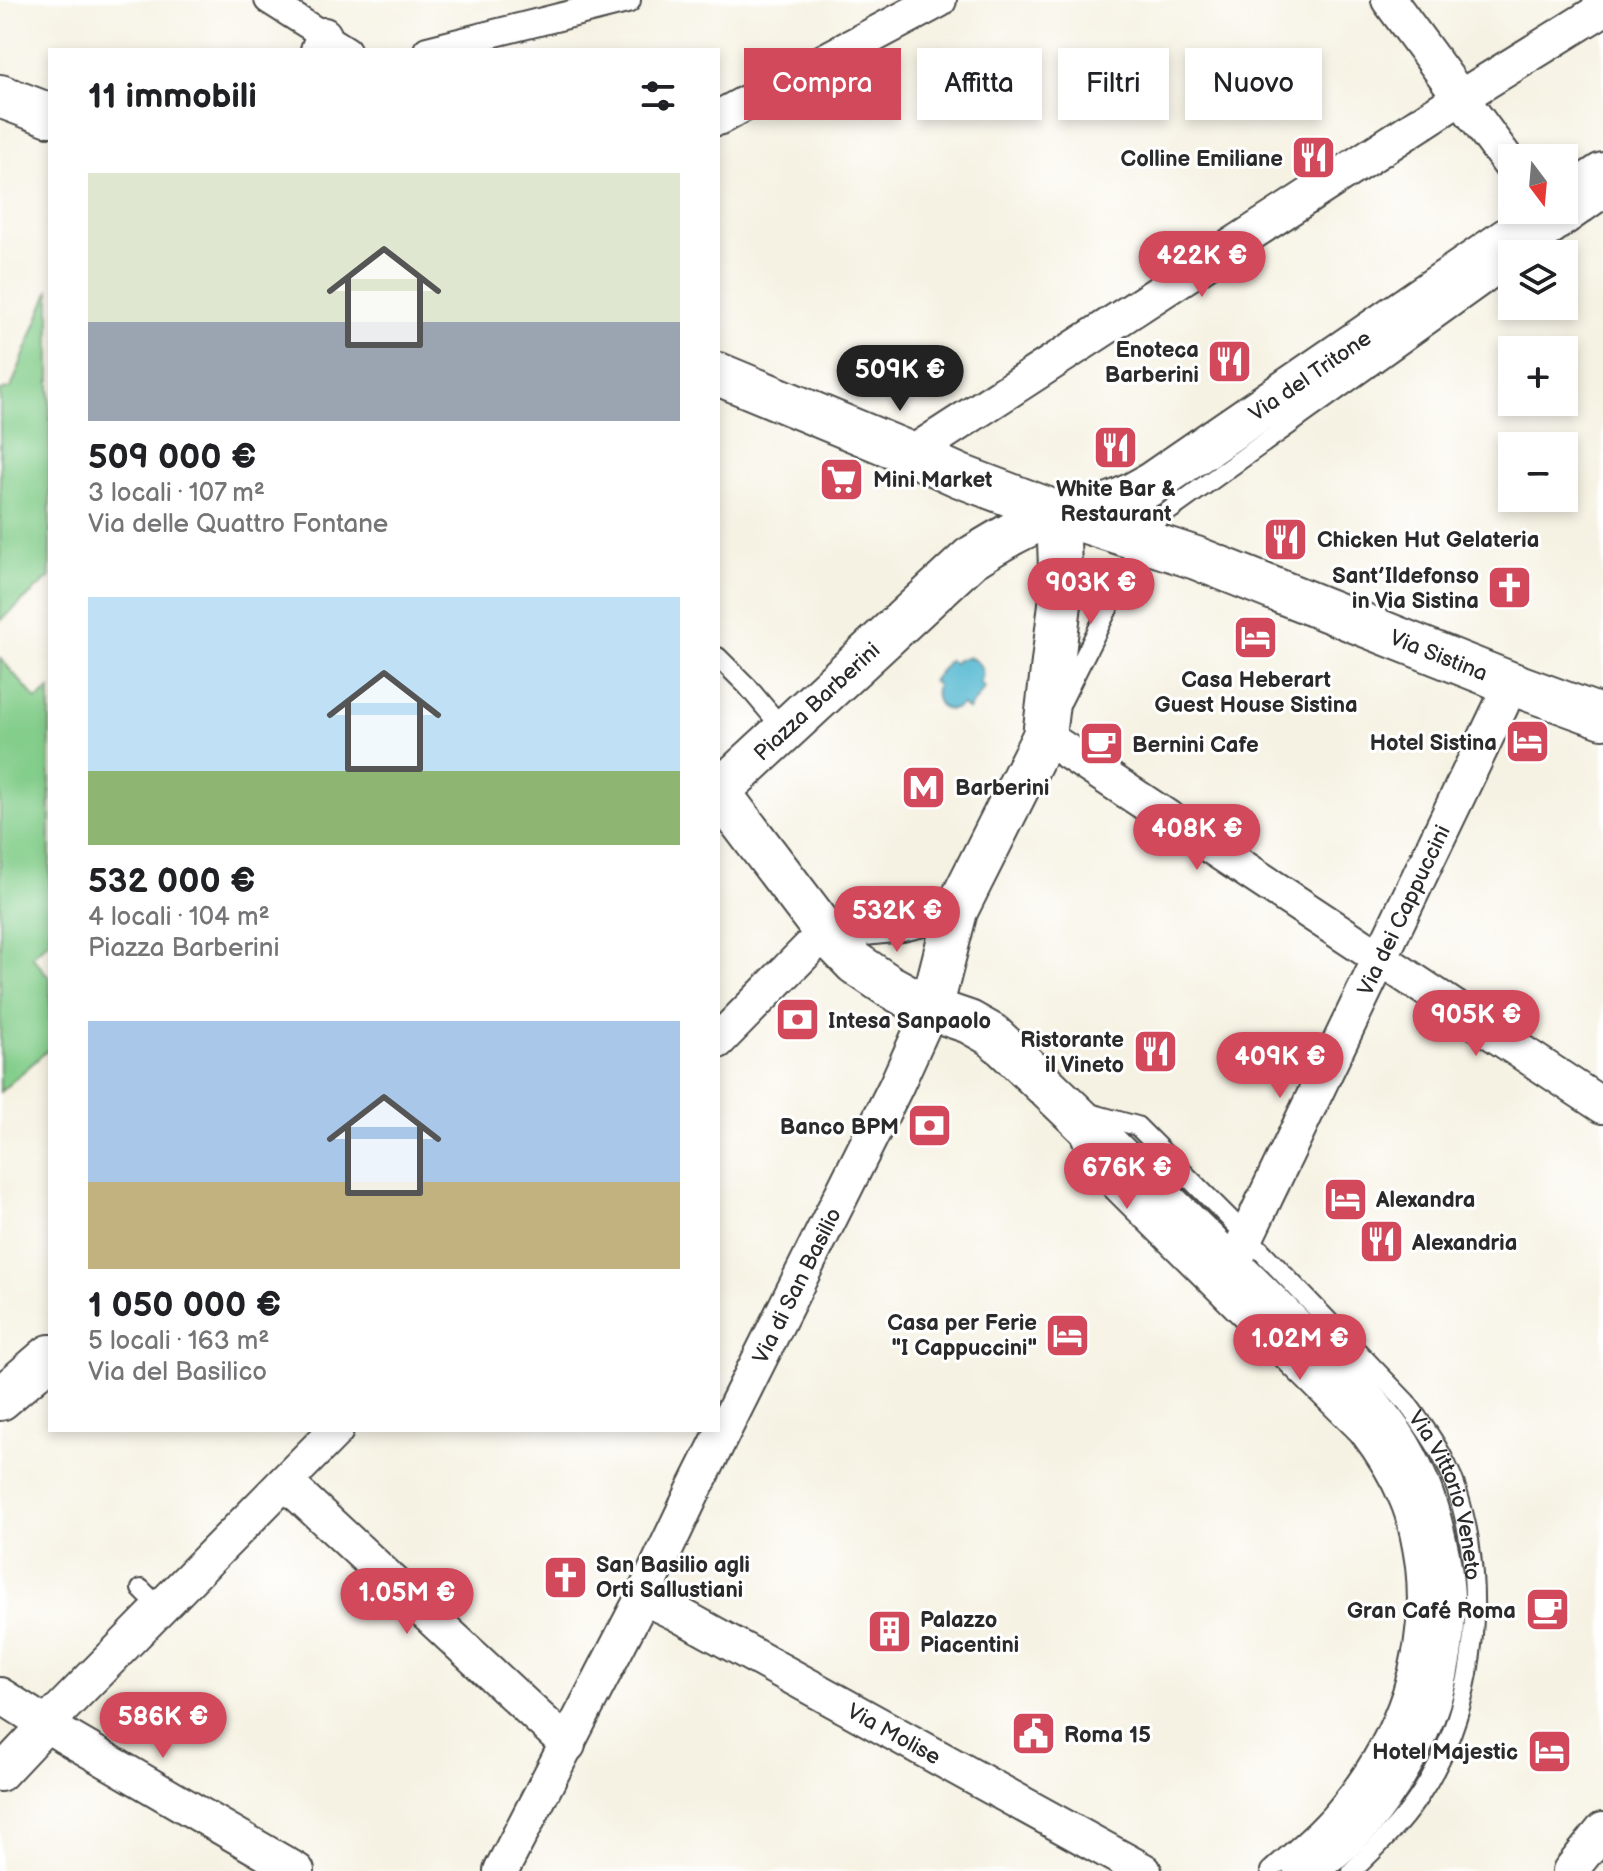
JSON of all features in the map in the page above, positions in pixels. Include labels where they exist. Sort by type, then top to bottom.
[{"type":"street","points":[[268,0],[330,45]]},
{"type":"street","points":[[435,48],[627,0]]},
{"type":"street","points":[[720,117],[939,0]]},
{"type":"street","points":[[1389,0],[1498,148]]},
{"type":"street","points":[[911,454],[1461,97],[1603,9]]},
{"type":"street","points":[[0,96],[48,114]]},
{"type":"street","name":"Via del Tritone","points":[[1578,191],[1603,174]]},
{"type":"street","name":"Via del Tritone","points":[[1058,513],[1099,508],[1151,484],[1528,224]]},
{"type":"street","points":[[720,375],[960,476],[1142,541]]},
{"type":"street","points":[[931,1009],[956,911],[1044,736],[1061,596],[1058,513]]},
{"type":"street","name":"Piazza Barberini","points":[[720,789],[971,558],[1011,534],[1058,513]]},
{"type":"street","name":"Via Sistina","points":[[1142,541],[1196,558],[1603,717]]},
{"type":"street","name":"Via dei Cappuccini","points":[[1240,1251],[1381,960],[1510,683]]},
{"type":"street","points":[[1044,736],[1603,1106]]},
{"type":"street","name":"Piazza Barberini","points":[[720,794],[825,932],[855,963],[931,1009]]},
{"type":"street","points":[[720,1039],[825,932],[902,924],[956,911]]},
{"type":"street","name":"Via di San Basilio","points":[[501,1871],[643,1597],[896,1086],[931,1009]]},
{"type":"street","name":"Via Vittorio Veneto","points":[[931,1009],[969,1022],[992,1035],[1068,1107],[1240,1251],[1356,1391],[1409,1464],[1433,1529],[1443,1581],[1445,1613],[1438,1675],[1412,1744],[1377,1801],[1358,1824],[1305,1871]]},
{"type":"street","points":[[0,1399],[48,1358]]},
{"type":"street","points":[[0,1774],[47,1724],[151,1599],[285,1482],[334,1432]]},
{"type":"street","points":[[285,1482],[568,1745]]},
{"type":"street","name":"Via Molise","points":[[643,1597],[1144,1871]]},
{"type":"street","points":[[0,1695],[297,1871]]},
{"type":"street","points":[[1570,1871],[1603,1830]]},
{"type":"lane","points":[[1547,240],[1603,200]]},
{"type":"lane","name":"Via del Tritone","points":[[1142,541],[1159,518],[1194,491],[1498,275]]},
{"type":"lane","points":[[1044,736],[1142,541]]},
{"type":"lane","points":[[720,659],[784,730]]},
{"type":"lane","name":"Via Vittorio Veneto","points":[[1068,1107],[1095,1172],[1359,1434],[1381,1463],[1400,1503],[1412,1546],[1417,1625],[1410,1668],[1396,1708],[1361,1776],[1338,1806],[1270,1871]]},
{"type":"lane","name":"Via Vittorio Veneto","points":[[1240,1251],[1406,1402],[1426,1428],[1444,1460],[1455,1485],[1470,1546],[1475,1598],[1474,1636],[1469,1674],[1456,1718],[1440,1759],[1418,1798],[1386,1838],[1352,1871]]},
{"type":"green space","points":[[48,294],[48,579],[0,621],[0,391],[11,388]]},
{"type":"green space","points":[[0,658],[37,700],[48,691],[48,942],[32,956],[48,976],[48,1050],[0,1092]]},
{"type":"water","points":[[967,657],[976,661],[981,668],[980,684],[985,688],[968,710],[962,705],[945,709],[938,703],[937,685],[932,681],[949,660],[954,664]]},
{"type":"place","name":"Colline Emiliane","points":[[1314,158]]},
{"type":"place","name":"Enoteca Barberini","points":[[1230,362]]},
{"type":"place","name":"White Bar & Restaurant","points":[[1116,447]]},
{"type":"place","name":"Mini Market","points":[[842,479]]},
{"type":"place","name":"Chicken Hut Gelateria","points":[[1286,539]]},
{"type":"place","name":"Sant’Ildefonso in Via Sistina","points":[[1510,588]]},
{"type":"place","name":"Casa Heberart Guest House Sistina","points":[[1256,638]]},
{"type":"place","name":"Hotel Sistina","points":[[1528,742]]},
{"type":"place","name":"Bernini Cafe","points":[[1101,744]]},
{"type":"place","name":"Barberini","points":[[924,787]]},
{"type":"place","name":"Intesa Sanpaolo","points":[[797,1020]]},
{"type":"place","name":"Ristorante il Vineto","points":[[1155,1052]]},
{"type":"place","name":"Banco BPM","points":[[930,1126]]},
{"type":"place","name":"Alexandra","points":[[1345,1199]]},
{"type":"place","name":"Alexandria","points":[[1381,1242]]},
{"type":"place","name":"Casa per Ferie \"I Cappuccini\"","points":[[1068,1335]]},
{"type":"place","name":"San Basilio agli Orti Sallustiani","points":[[565,1577]]},
{"type":"place","name":"Gran Café Roma","points":[[1547,1610]]},
{"type":"place","name":"Palazzo Piacentini","points":[[889,1632]]},
{"type":"place","name":"Roma 15","points":[[1033,1734]]},
{"type":"place","name":"Hotel Majestic","points":[[1549,1751]]}]
